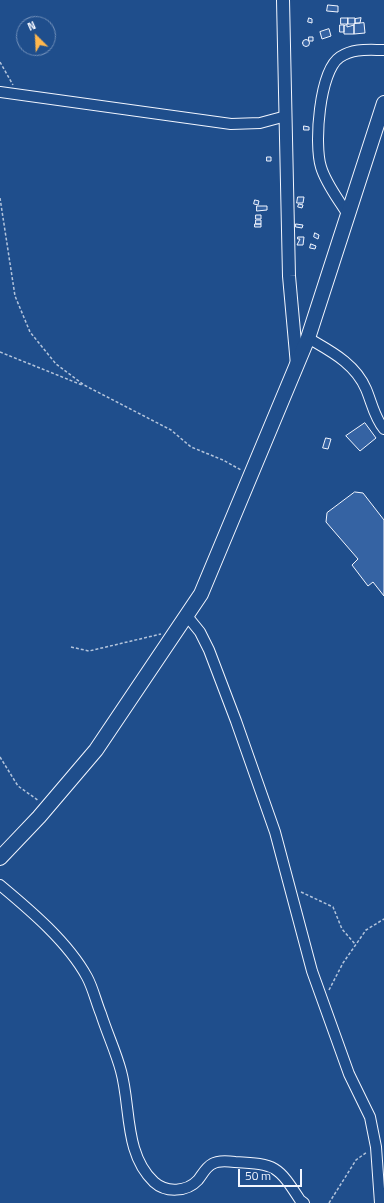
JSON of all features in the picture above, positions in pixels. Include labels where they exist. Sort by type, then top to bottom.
[{"type":"highway","points":[[0,858],[47,808],[96,750],[121,710],[177,631],[201,594],[308,338],[384,103]]},
{"type":"main road","points":[[283,0],[289,276],[297,365]]},
{"type":"street","points":[[348,215],[324,175],[319,160],[318,128],[325,83],[330,67],[339,57],[356,49],[384,50]]},
{"type":"street","points":[[0,92],[231,124],[260,123],[286,116]]},
{"type":"street","points":[[308,338],[341,358],[356,373],[366,388],[376,418],[384,429]]},
{"type":"street","points":[[187,616],[200,632],[209,650],[236,721],[275,832],[312,971],[349,1074],[370,1117],[376,1147],[380,1203]]},
{"type":"street","points":[[0,885],[50,931],[66,948],[87,977],[121,1072],[126,1109],[137,1157],[145,1172],[155,1184],[169,1189],[184,1190],[196,1182],[211,1164],[221,1161],[259,1163],[272,1167],[284,1175],[300,1200],[304,1203]]},
{"type":"path","points":[[0,62],[19,95]]},
{"type":"path","points":[[0,198],[13,290],[27,326],[33,337],[56,364],[84,385]]},
{"type":"path","points":[[0,352],[84,385],[170,430],[191,447],[223,460],[250,476]]},
{"type":"path","points":[[71,647],[89,651],[177,631]]},
{"type":"path","points":[[0,757],[18,786],[47,808]]},
{"type":"path","points":[[289,886],[333,907],[342,929],[355,945]]},
{"type":"path","points":[[323,1002],[343,962],[366,930],[384,919]]},
{"type":"path","points":[[329,1203],[356,1160],[376,1147]]},
{"type":"building","points":[[328,5],[338,6],[338,12],[327,11]]},
{"type":"building","points":[[309,18],[312,19],[312,23],[308,22]]},
{"type":"building","points":[[341,18],[348,18],[348,24],[341,24]]},
{"type":"building","points":[[348,18],[355,18],[355,24],[348,24]]},
{"type":"building","points":[[361,18],[360,23],[355,23],[355,19]]},
{"type":"building","points":[[364,23],[365,33],[354,34],[354,24]]},
{"type":"building","points":[[340,25],[344,25],[344,32],[340,32]]},
{"type":"building","points":[[347,25],[347,27],[354,25],[354,34],[344,34],[344,26]]},
{"type":"building","points":[[329,29],[331,36],[322,39],[320,32]]},
{"type":"building","points":[[309,37],[313,37],[313,41],[309,41]]},
{"type":"building","points":[[306,39],[309,40],[309,46],[306,47],[303,46],[302,43],[303,40]]},
{"type":"building","points":[[304,126],[309,127],[309,130],[304,130]]},
{"type":"building","points":[[267,157],[271,157],[271,161],[267,161]]},
{"type":"building","points":[[298,197],[304,197],[303,203],[297,203]]},
{"type":"building","points":[[255,200],[259,201],[258,205],[254,204]]},
{"type":"building","points":[[299,204],[303,205],[302,208],[298,207]]},
{"type":"building","points":[[257,206],[267,206],[267,210],[257,211]]},
{"type":"building","points":[[256,215],[261,215],[261,219],[256,219]]},
{"type":"building","points":[[256,220],[261,220],[261,224],[256,224]]},
{"type":"building","points":[[255,224],[261,224],[261,227],[255,227]]},
{"type":"building","points":[[296,224],[303,225],[302,228],[296,227]]},
{"type":"building","points":[[315,233],[319,235],[318,239],[314,237]]},
{"type":"building","points":[[298,237],[304,237],[303,245],[297,245],[300,239],[298,239]]},
{"type":"building","points":[[311,244],[316,246],[315,249],[310,248]]},
{"type":"building","points":[[365,423],[376,438],[360,451],[346,436]]},
{"type":"building","points":[[326,438],[331,439],[328,449],[323,448]]},
{"type":"building","points":[[355,492],[363,493],[384,520],[384,596],[373,582],[368,586],[352,565],[358,559],[326,522],[327,513]]}]
